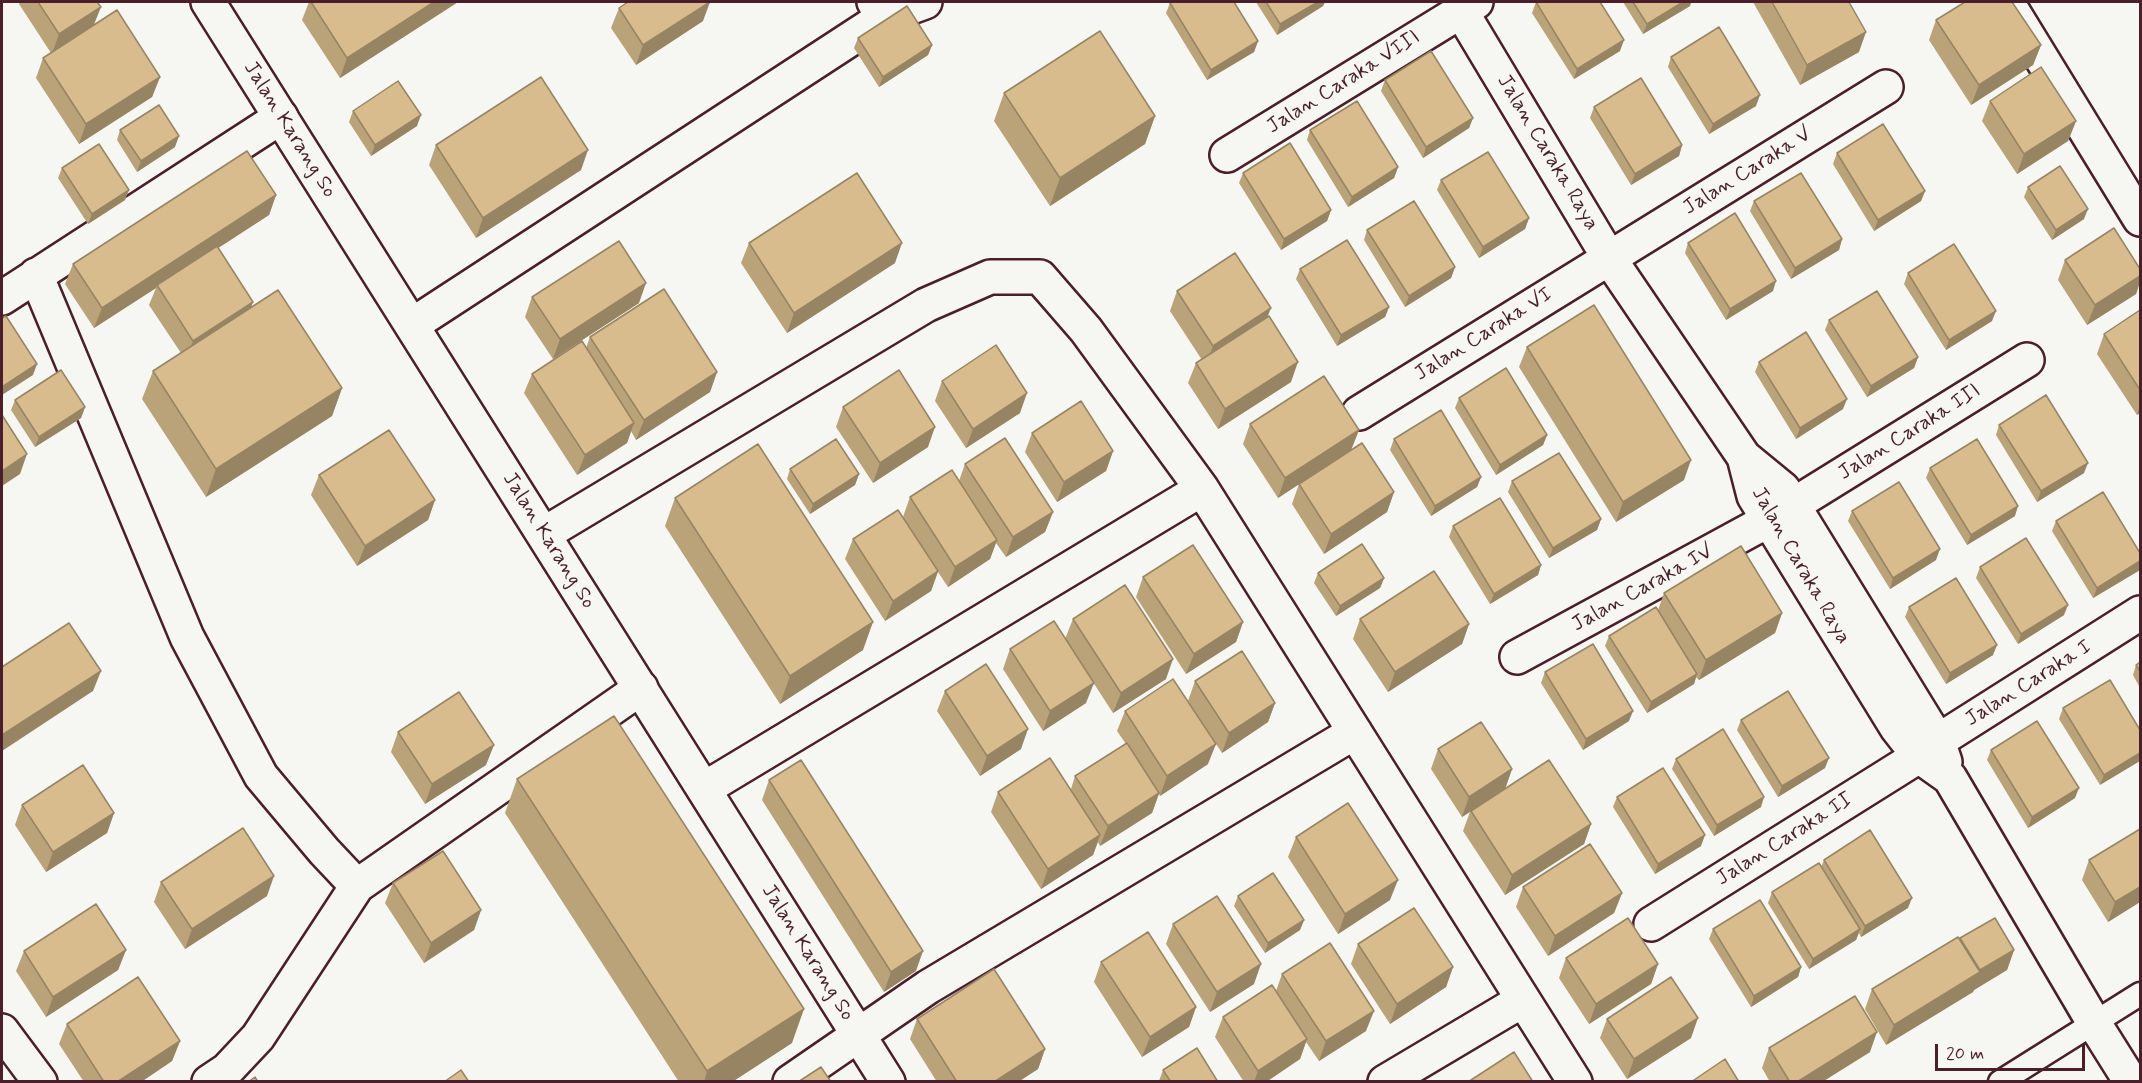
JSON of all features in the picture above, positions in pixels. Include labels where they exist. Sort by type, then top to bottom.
[{"type":"street","name":"Jalan Karang So","points":[[208,2],[888,1082]]},
{"type":"street","points":[[412,325],[879,9],[925,2]]},
{"type":"street","points":[[2007,2],[2140,219]]},
{"type":"street","name":"Jalan Caraka VIII","points":[[1227,155],[1468,6]]},
{"type":"street","name":"Jalan Caraka Raya","points":[[1468,6],[1609,258],[1744,457],[1783,489],[1781,513],[1929,749],[1950,778],[2094,1023]]},
{"type":"street","name":"Jalan Caraka V","points":[[1609,258],[1886,87]]},
{"type":"street","points":[[2,298],[281,117]]},
{"type":"street","name":"Jalan Caraka VI","points":[[1359,413],[1609,258]]},
{"type":"street","points":[[36,275],[187,637],[261,776],[324,851],[357,886]]},
{"type":"street","points":[[544,534],[926,305],[990,277],[1040,277],[1086,330],[1202,489],[1575,1082]]},
{"type":"street","name":"Jalan Caraka III","points":[[1781,513],[2027,360]]},
{"type":"street","points":[[704,789],[1202,489]]},
{"type":"street","name":"Jalan Caraka IV","points":[[1518,657],[1781,513]]},
{"type":"street","name":"Jalan Caraka I","points":[[1929,749],[2140,613]]},
{"type":"street","points":[[209,1082],[227,1070],[258,1037],[357,886],[640,688]]},
{"type":"street","points":[[790,1082],[928,987],[1355,732]]},
{"type":"street","name":"Jalan Caraka II","points":[[1651,924],[1929,749]]},
{"type":"street","points":[[1385,1082],[1523,1000]]},
{"type":"street","points":[[2094,1023],[2132,1082]]},
{"type":"street","points":[[2,1031],[40,1082]]},
{"type":"lane","points":[[2000,1082],[2140,994]]},
{"type":"building","points":[[38,2],[97,2],[101,7],[59,34]]},
{"type":"building","points":[[311,2],[434,2],[347,58]]},
{"type":"building","points":[[628,2],[710,2],[643,45],[619,8]]},
{"type":"building","points":[[1234,2],[1258,41],[1211,70],[1170,3]]},
{"type":"building","points":[[1266,2],[1318,2],[1280,24]]},
{"type":"building","points":[[1536,2],[1600,2],[1624,40],[1577,69]]},
{"type":"building","points":[[1633,2],[1683,2],[1647,24]]},
{"type":"building","points":[[1772,2],[1849,2],[1866,32],[1807,65]]},
{"type":"building","points":[[1965,2],[2012,2],[2041,45],[1979,85],[1936,20]]},
{"type":"building","points":[[907,6],[932,45],[883,77],[858,38]]},
{"type":"building","points":[[117,10],[160,77],[86,124],[43,58]]},
{"type":"building","points":[[1719,27],[1760,95],[1713,124],[1671,57]]},
{"type":"building","points":[[1100,31],[1155,116],[1060,178],[1004,93]]},
{"type":"building","points":[[1431,51],[1473,118],[1426,147],[1385,80]]},
{"type":"building","points":[[2041,67],[2076,121],[2024,154],[1990,101]]},
{"type":"building","points":[[541,77],[588,150],[483,218],[436,145]]},
{"type":"building","points":[[1641,78],[1682,145],[1635,174],[1594,107]]},
{"type":"building","points":[[398,81],[421,115],[375,145],[353,111]]},
{"type":"building","points":[[1357,101],[1398,167],[1352,197],[1310,130]]},
{"type":"building","points":[[159,105],[179,136],[141,161],[120,130]]},
{"type":"building","points":[[1883,124],[1925,191],[1878,220],[1837,153]]},
{"type":"building","points":[[1290,143],[1331,210],[1284,239],[1243,173]]},
{"type":"building","points":[[99,144],[129,190],[92,214],[62,168]]},
{"type":"building","points":[[247,151],[276,195],[102,308],[73,264]]},
{"type":"building","points":[[1488,152],[1529,218],[1483,247],[1441,180]]},
{"type":"building","points":[[2060,166],[2088,209],[2056,230],[2028,187]]},
{"type":"building","points":[[857,173],[902,243],[794,313],[749,243]]},
{"type":"building","points":[[1801,173],[1842,239],[1795,268],[1754,201]]},
{"type":"building","points":[[1414,201],[1455,267],[1409,296],[1367,230]]},
{"type":"building","points":[[1735,213],[1776,281],[1730,309],[1688,243]]},
{"type":"building","points":[[2114,228],[2140,269],[2140,276],[2095,305],[2065,260]]},
{"type":"building","points":[[1347,240],[1389,307],[1341,335],[1300,269]]},
{"type":"building","points":[[619,241],[646,283],[560,339],[532,297]]},
{"type":"building","points":[[1954,244],[1996,311],[1949,340],[1908,273]]},
{"type":"building","points":[[217,246],[253,302],[193,341],[157,285]]},
{"type":"building","points":[[1235,253],[1271,308],[1213,346],[1177,291]]},
{"type":"building","points":[[664,289],[717,372],[644,420],[590,337]]},
{"type":"building","points":[[278,290],[342,388],[216,469],[153,371]]},
{"type":"building","points":[[1877,291],[1918,357],[1871,386],[1829,320]]},
{"type":"building","points":[[1594,305],[1691,460],[1623,502],[1527,347]]},
{"type":"building","points":[[2140,310],[2140,390],[2104,334]]},
{"type":"building","points":[[6,316],[37,364],[2,387],[2,318]]},
{"type":"building","points":[[1269,316],[1298,362],[1225,409],[1196,363]]},
{"type":"building","points":[[1806,332],[1847,399],[1800,428],[1759,362]]},
{"type":"building","points":[[582,341],[634,423],[585,455],[532,374]]},
{"type":"building","points":[[996,345],[1027,393],[973,429],[942,381]]},
{"type":"building","points":[[1506,368],[1547,435],[1500,465],[1459,398]]},
{"type":"building","points":[[61,370],[85,407],[39,437],[15,400]]},
{"type":"building","points":[[899,370],[935,427],[880,463],[843,407]]},
{"type":"building","points":[[1324,376],[1359,430],[1285,478],[1250,424]]},
{"type":"building","points":[[2046,395],[2088,463],[2041,491],[1999,425]]},
{"type":"building","points":[[1081,401],[1113,451],[1064,482],[1032,433]]},
{"type":"building","points":[[1441,410],[1481,477],[1435,506],[1394,439]]},
{"type":"building","points":[[2,415],[27,454],[2,471]]},
{"type":"building","points":[[389,430],[435,500],[365,546],[319,475]]},
{"type":"building","points":[[1005,438],[1053,512],[1013,537],[965,464]]},
{"type":"building","points":[[836,439],[859,474],[813,504],[790,469]]},
{"type":"building","points":[[1977,439],[2018,506],[1971,535],[1930,468]]},
{"type":"building","points":[[1362,443],[1394,492],[1331,534],[1299,484]]},
{"type":"building","points":[[758,444],[873,622],[790,676],[675,498]]},
{"type":"building","points":[[1559,453],[1601,519],[1553,548],[1512,481]]},
{"type":"building","points":[[952,470],[997,540],[955,567],[910,497]]},
{"type":"building","points":[[1899,482],[1940,549],[1893,578],[1852,511]]},
{"type":"building","points":[[2103,492],[2140,553],[2140,561],[2097,588],[2056,521]]},
{"type":"building","points":[[1500,498],[1541,565],[1494,594],[1453,526]]},
{"type":"building","points":[[898,510],[938,571],[893,601],[853,539]]},
{"type":"building","points":[[2026,538],[2068,605],[2021,634],[1980,567]]},
{"type":"building","points":[[1362,544],[1384,578],[1340,606],[1318,573]]},
{"type":"building","points":[[1193,545],[1243,622],[1194,654],[1143,577]]},
{"type":"building","points":[[1741,546],[1782,613],[1706,660],[1664,593]]},
{"type":"building","points":[[1434,571],[1469,624],[1395,672],[1360,619]]},
{"type":"building","points":[[1956,578],[1997,645],[1950,673],[1909,607]]},
{"type":"building","points":[[1125,585],[1173,659],[1121,693],[1073,619]]},
{"type":"building","points":[[1656,607],[1697,674],[1651,702],[1609,636]]},
{"type":"building","points":[[1054,621],[1094,683],[1050,711],[1010,649]]},
{"type":"building","points":[[69,623],[101,671],[2,735],[2,667]]},
{"type":"building","points":[[1593,644],[1633,711],[1586,739],[1545,672]]},
{"type":"building","points":[[1242,651],[1275,703],[1229,733],[1195,681]]},
{"type":"building","points":[[986,664],[1028,729],[987,756],[945,691]]},
{"type":"building","points":[[1173,679],[1216,744],[1167,776],[1125,711]]},
{"type":"building","points":[[2110,680],[2140,730],[2140,753],[2104,775],[2063,708]]},
{"type":"building","points":[[1788,691],[1829,758],[1782,786],[1741,720]]},
{"type":"building","points":[[459,692],[494,745],[432,784],[398,732]]},
{"type":"building","points":[[614,716],[804,1009],[707,1071],[517,779]]},
{"type":"building","points":[[2037,721],[2079,788],[2032,817],[1991,750]]},
{"type":"building","points":[[1481,722],[1512,769],[1469,797],[1438,749]]},
{"type":"building","points":[[1723,729],[1764,797],[1717,825],[1676,759]]},
{"type":"building","points":[[1127,743],[1159,793],[1108,826],[1075,776]]},
{"type":"building","points":[[1050,758],[1100,835],[1048,869],[998,792]]},
{"type":"building","points":[[801,760],[923,951],[891,972],[769,780]]},
{"type":"building","points":[[1549,760],[1591,824],[1512,875],[1471,811]]},
{"type":"building","points":[[83,765],[114,813],[53,852],[22,805]]},
{"type":"building","points":[[1663,768],[1705,835],[1658,864],[1617,797]]},
{"type":"building","points":[[1348,803],[1398,880],[1345,914],[1296,837]]},
{"type":"building","points":[[243,828],[274,876],[192,929],[161,882]]},
{"type":"building","points":[[2140,829],[2140,887],[2115,902],[2089,860]]},
{"type":"building","points":[[1870,830],[1912,898],[1865,926],[1824,860]]},
{"type":"building","points":[[1590,844],[1622,893],[1555,936],[1523,887]]},
{"type":"building","points":[[443,851],[481,910],[431,943],[393,883]]},
{"type":"building","points":[[1819,863],[1860,929],[1813,959],[1772,892]]},
{"type":"building","points":[[1273,873],[1304,920],[1268,943],[1238,896]]},
{"type":"building","points":[[1217,896],[1261,964],[1217,992],[1173,924]]},
{"type":"building","points":[[1760,900],[1801,967],[1754,996],[1713,929]]},
{"type":"building","points":[[96,904],[126,950],[53,997],[24,951]]},
{"type":"building","points":[[1414,908],[1453,967],[1397,1004],[1358,944]]},
{"type":"building","points":[[1628,918],[1658,964],[1596,1004],[1566,958]]},
{"type":"building","points":[[1995,918],[2014,950],[1980,970],[1960,938]]},
{"type":"building","points":[[1148,932],[1196,1007],[1150,1037],[1101,962]]},
{"type":"building","points":[[1958,937],[1980,972],[1894,1025],[1872,989]]},
{"type":"building","points":[[1330,943],[1374,1011],[1326,1041],[1282,974]]},
{"type":"building","points":[[994,969],[1045,1049],[994,1082],[957,1082],[917,1019]]},
{"type":"building","points":[[138,977],[180,1041],[117,1082],[104,1082],[67,1024]]},
{"type":"building","points":[[1671,977],[1698,1018],[1634,1059],[1607,1019]]},
{"type":"building","points":[[1272,985],[1307,1039],[1258,1071],[1223,1017]]},
{"type":"building","points":[[1855,996],[1877,1032],[1797,1082],[1790,1082],[1769,1048]]},
{"type":"building","points":[[1197,1048],[1218,1082],[1171,1082],[1163,1070]]},
{"type":"building","points":[[1514,1052],[1533,1082],[1468,1082]]},
{"type":"building","points":[[1725,1059],[1739,1082],[1691,1082]]},
{"type":"building","points":[[821,1067],[831,1082],[798,1082]]},
{"type":"building","points":[[461,1070],[469,1082],[444,1082]]},
{"type":"building","points":[[255,1077],[258,1082],[248,1082]]}]
